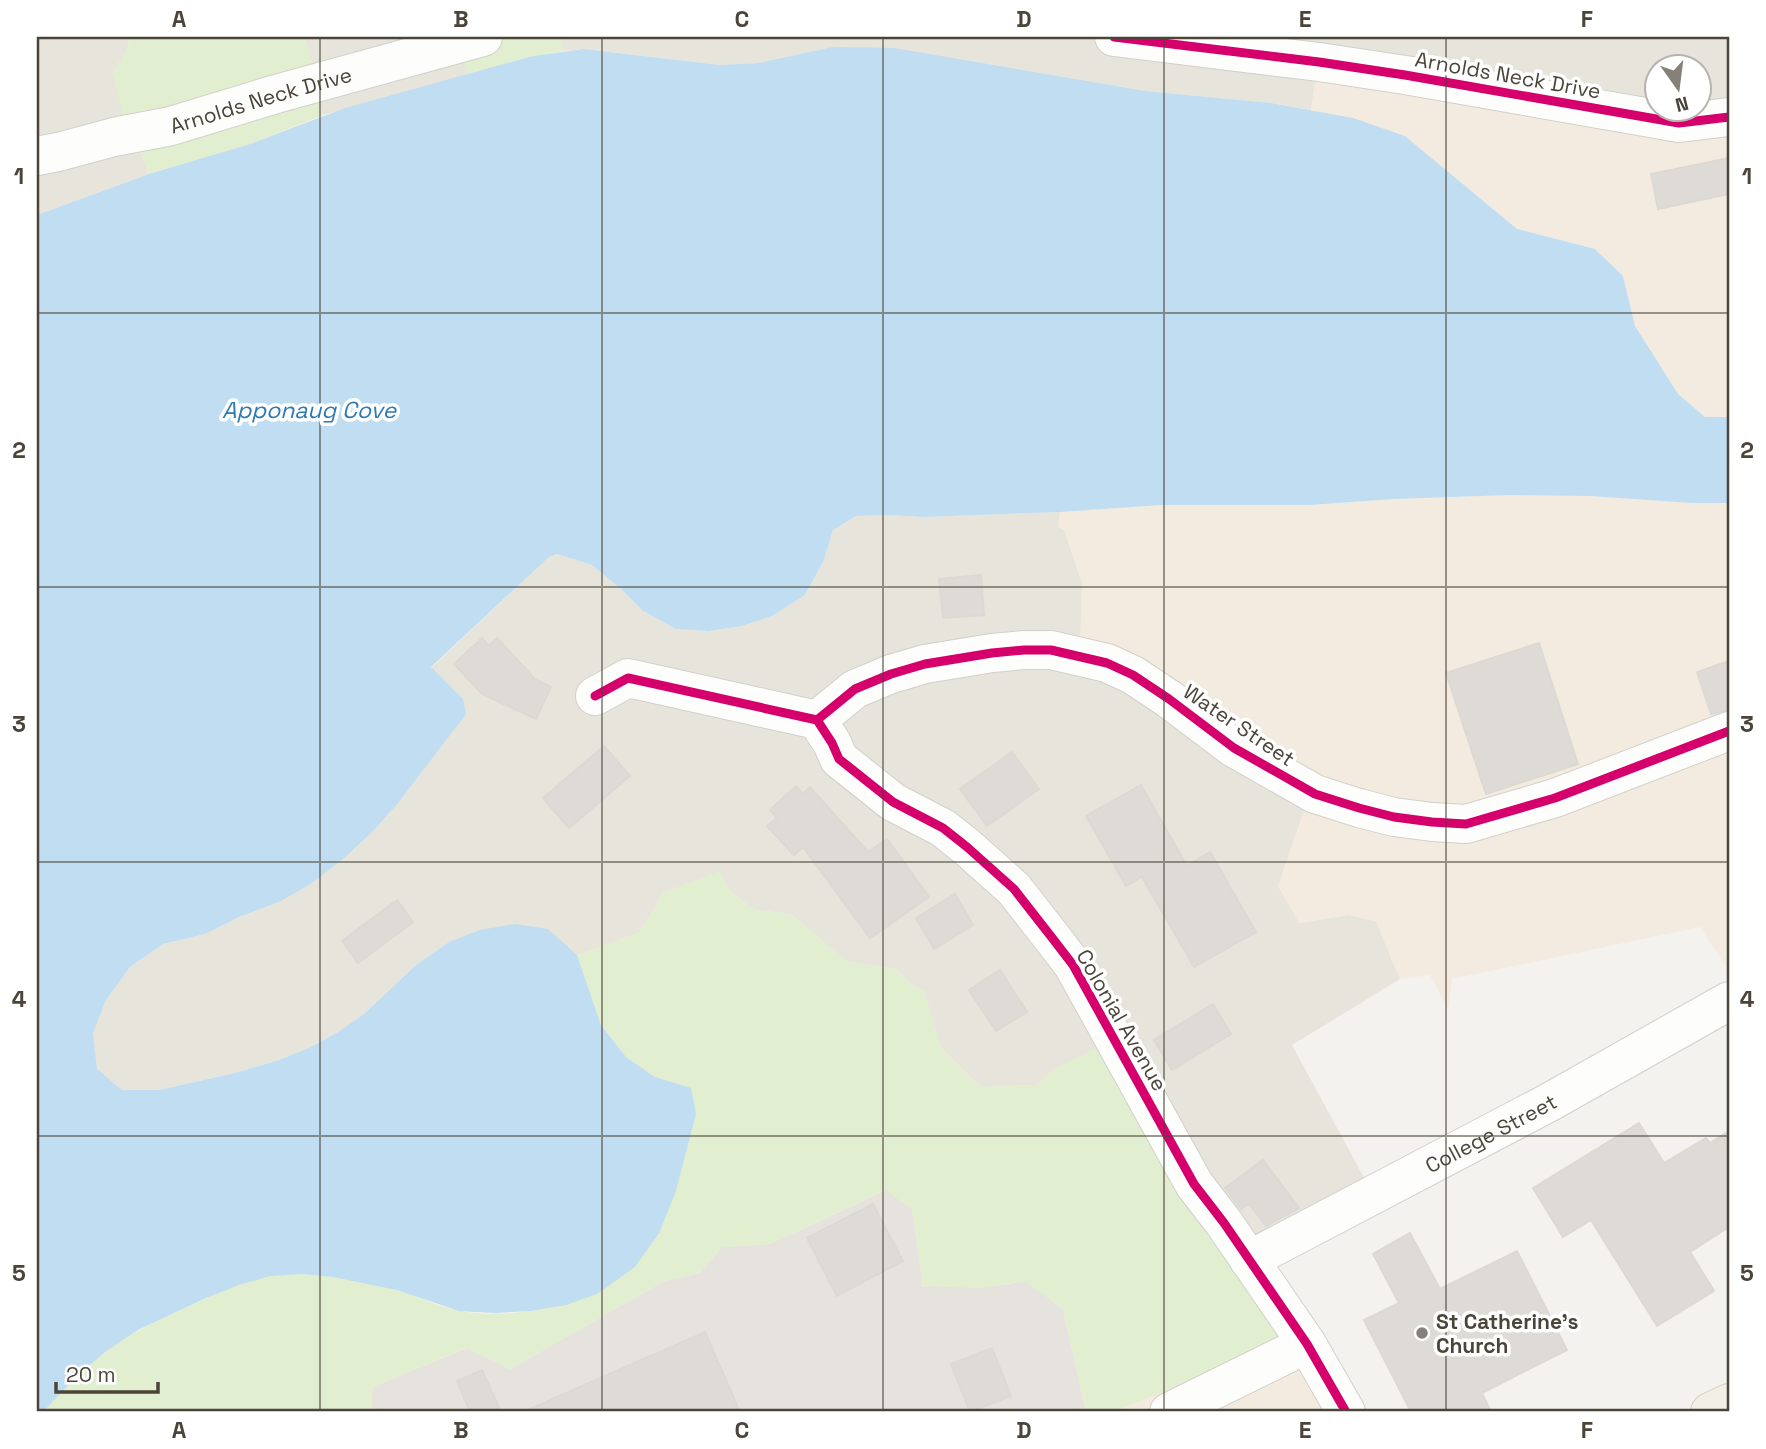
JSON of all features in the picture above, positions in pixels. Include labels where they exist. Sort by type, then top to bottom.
[{"type":"main road","points":[[1710,1412],[1729,1403]]},
{"type":"street","name":"Arnolds Neck Drive","points":[[37,156],[114,136],[171,126],[275,94],[483,37]]},
{"type":"street","name":"Arnolds Neck Drive","points":[[1114,37],[1393,73],[1679,123],[1729,117]]},
{"type":"street","name":"Water Street","points":[[817,720],[855,689],[891,674],[925,664],[992,653],[1051,650],[1107,663],[1133,675],[1234,748],[1315,794],[1394,817],[1466,824],[1555,798],[1729,731]]},
{"type":"street","points":[[595,696],[628,678],[817,720]]},
{"type":"street","name":"Colonial Avenue","points":[[817,720],[839,759],[893,802],[943,828],[1014,889],[1073,965],[1194,1184],[1307,1344],[1346,1412]]},
{"type":"street","name":"College Street","points":[[1250,1260],[1548,1103],[1729,1001]]},
{"type":"street","points":[[1169,1412],[1307,1344]]},
{"type":"shaded area","points":[[37,37],[129,37],[128,48],[113,73],[149,174],[37,215]]},
{"type":"shaded area","points":[[305,37],[457,37],[469,74],[323,115],[313,88],[318,86]]},
{"type":"shaded area","points":[[560,37],[1729,37],[1729,102],[1714,102],[1714,52],[1644,52],[1644,101],[1317,70],[1311,110],[1271,103],[1145,91],[832,47],[759,63],[720,65],[584,49],[564,51]]},
{"type":"shaded area","points":[[1317,70],[1644,106],[1644,122],[1714,122],[1714,103],[1729,102],[1729,417],[1705,417],[1678,394],[1635,326],[1623,276],[1595,249],[1517,229],[1405,136],[1311,110]]},
{"type":"shaded area","points":[[1510,495],[1729,503],[1729,971],[1700,927],[1452,979],[1448,1010],[1430,975],[1400,979],[1376,921],[1347,915],[1299,923],[1278,886],[1309,795],[1080,656],[1082,582],[1064,530],[1058,527],[1060,512],[1161,505],[1310,505]]},
{"type":"shaded area","points":[[1060,512],[1059,527],[1064,530],[1082,582],[1080,656],[1309,795],[1299,923],[1348,915],[1376,921],[1400,979],[1292,1045],[1374,1196],[1251,1264],[1053,1070],[1037,1085],[980,1087],[941,1048],[924,991],[909,983],[898,970],[846,961],[791,914],[755,910],[731,892],[664,892],[639,933],[577,955],[547,929],[449,942],[416,965],[364,1014],[338,1032],[279,1060],[235,1073],[159,1090],[122,1090],[97,1070],[92,1033],[106,1000],[130,967],[163,944],[205,934],[241,916],[463,699],[431,668],[549,557],[557,554],[592,565],[643,611],[676,629],[709,631],[742,626],[772,616],[805,595],[824,560],[833,530],[856,516],[923,517]]},
{"type":"shaded area","points":[[886,1190],[912,1209],[923,1287],[940,1285],[981,1288],[1026,1281],[1063,1309],[1086,1412],[371,1412],[372,1387],[467,1348],[510,1369],[664,1281],[700,1273],[722,1247],[770,1244]]},
{"type":"shaded area","points":[[1295,1337],[1344,1412],[1111,1412]]},
{"type":"green space","points":[[129,37],[305,37],[318,87],[313,89],[323,115],[250,144],[149,174],[134,136],[127,137],[113,73],[128,48]]},
{"type":"green space","points":[[457,37],[560,37],[564,51],[533,56],[469,74]]},
{"type":"green space","points":[[720,871],[731,892],[755,910],[791,914],[846,961],[898,970],[909,983],[924,991],[941,1048],[980,1087],[1037,1085],[1052,1070],[1107,1043],[1295,1337],[1112,1412],[1086,1412],[1063,1309],[1025,1281],[981,1288],[939,1285],[923,1287],[912,1209],[885,1190],[770,1244],[722,1247],[700,1273],[664,1281],[510,1369],[466,1348],[373,1387],[371,1412],[43,1412],[88,1366],[122,1341],[212,1296],[268,1276],[308,1274],[358,1281],[408,1293],[453,1310],[495,1314],[530,1311],[597,1294],[690,1088],[655,1077],[626,1057],[601,1025],[577,955],[639,933],[664,892]]},
{"type":"water","name":"Apponaug Cove","points":[[832,47],[894,48],[1145,91],[1271,103],[1353,118],[1405,136],[1517,229],[1595,249],[1623,276],[1635,326],[1678,394],[1705,417],[1729,417],[1729,503],[1510,495],[1310,505],[1161,505],[923,517],[856,516],[833,530],[824,560],[805,595],[772,616],[742,626],[709,631],[676,629],[643,611],[592,565],[557,554],[549,557],[431,667],[463,699],[466,714],[398,803],[343,859],[312,883],[281,901],[241,916],[205,934],[163,944],[130,967],[106,1000],[93,1033],[97,1069],[122,1090],[159,1090],[279,1060],[309,1048],[364,1014],[416,965],[449,942],[480,930],[515,924],[548,929],[577,955],[601,1025],[626,1057],[655,1077],[691,1088],[696,1114],[675,1194],[659,1233],[635,1267],[597,1294],[566,1305],[531,1311],[459,1311],[397,1290],[333,1277],[302,1274],[270,1276],[206,1298],[138,1330],[105,1352],[77,1376],[43,1412],[37,1412],[37,215],[149,174],[250,144],[345,108],[533,56],[584,49],[720,65],[759,63]]},
{"type":"building","points":[[1729,158],[1729,194],[1658,209],[1651,174]]},
{"type":"building","points":[[981,575],[984,615],[943,618],[939,579]]},
{"type":"building","points":[[482,638],[489,646],[497,638],[536,680],[551,687],[536,719],[482,694],[454,664]]},
{"type":"building","points":[[1539,643],[1578,764],[1486,794],[1446,673]]},
{"type":"building","points":[[1729,661],[1729,710],[1711,714],[1697,672]]},
{"type":"building","points":[[604,746],[630,776],[569,828],[543,798]]},
{"type":"building","points":[[1012,752],[1039,789],[987,826],[960,789]]},
{"type":"building","points":[[1141,785],[1187,866],[1210,852],[1256,932],[1194,967],[1142,877],[1126,886],[1086,816]]},
{"type":"building","points":[[796,786],[803,794],[810,787],[868,852],[887,839],[929,897],[870,938],[803,847],[794,855],[767,826],[777,818],[770,810]]},
{"type":"building","points":[[955,894],[973,925],[934,949],[916,918]]},
{"type":"building","points":[[397,900],[413,922],[358,963],[342,941]]},
{"type":"building","points":[[1000,970],[1027,1012],[996,1031],[969,990]]},
{"type":"building","points":[[1213,1004],[1231,1034],[1172,1070],[1154,1040]]},
{"type":"building","points":[[1639,1123],[1664,1163],[1706,1138],[1710,1143],[1729,1131],[1729,1227],[1690,1252],[1714,1291],[1657,1326],[1591,1220],[1563,1237],[1533,1188]]},
{"type":"building","points":[[1263,1160],[1299,1208],[1266,1226],[1249,1204],[1241,1209],[1225,1188]]},
{"type":"building","points":[[873,1204],[903,1261],[837,1296],[807,1238]]},
{"type":"building","name":"St Catherine's Church","points":[[1410,1233],[1440,1289],[1517,1251],[1567,1350],[1482,1393],[1491,1412],[1411,1412],[1364,1320],[1399,1303],[1373,1254]]},
{"type":"building","points":[[705,1332],[740,1412],[523,1412]]},
{"type":"building","points":[[992,1348],[1011,1396],[970,1412],[951,1364]]},
{"type":"building","points":[[482,1370],[501,1412],[470,1412],[457,1381]]},
{"type":"cycle path","points":[[1114,37],[1405,75],[1679,123],[1729,117]]},
{"type":"cycle path","points":[[817,720],[855,689],[891,674],[925,664],[992,653],[1051,650],[1107,663],[1133,675],[1234,748],[1315,794],[1394,817],[1466,824],[1555,798],[1729,731]]},
{"type":"cycle path","points":[[595,696],[628,678],[817,720],[839,759],[893,802],[943,828],[1014,889],[1073,965],[1194,1184],[1307,1344],[1346,1412]]},
{"type":"place","name":"St Catherine's Church","points":[[1422,1333]]}]
